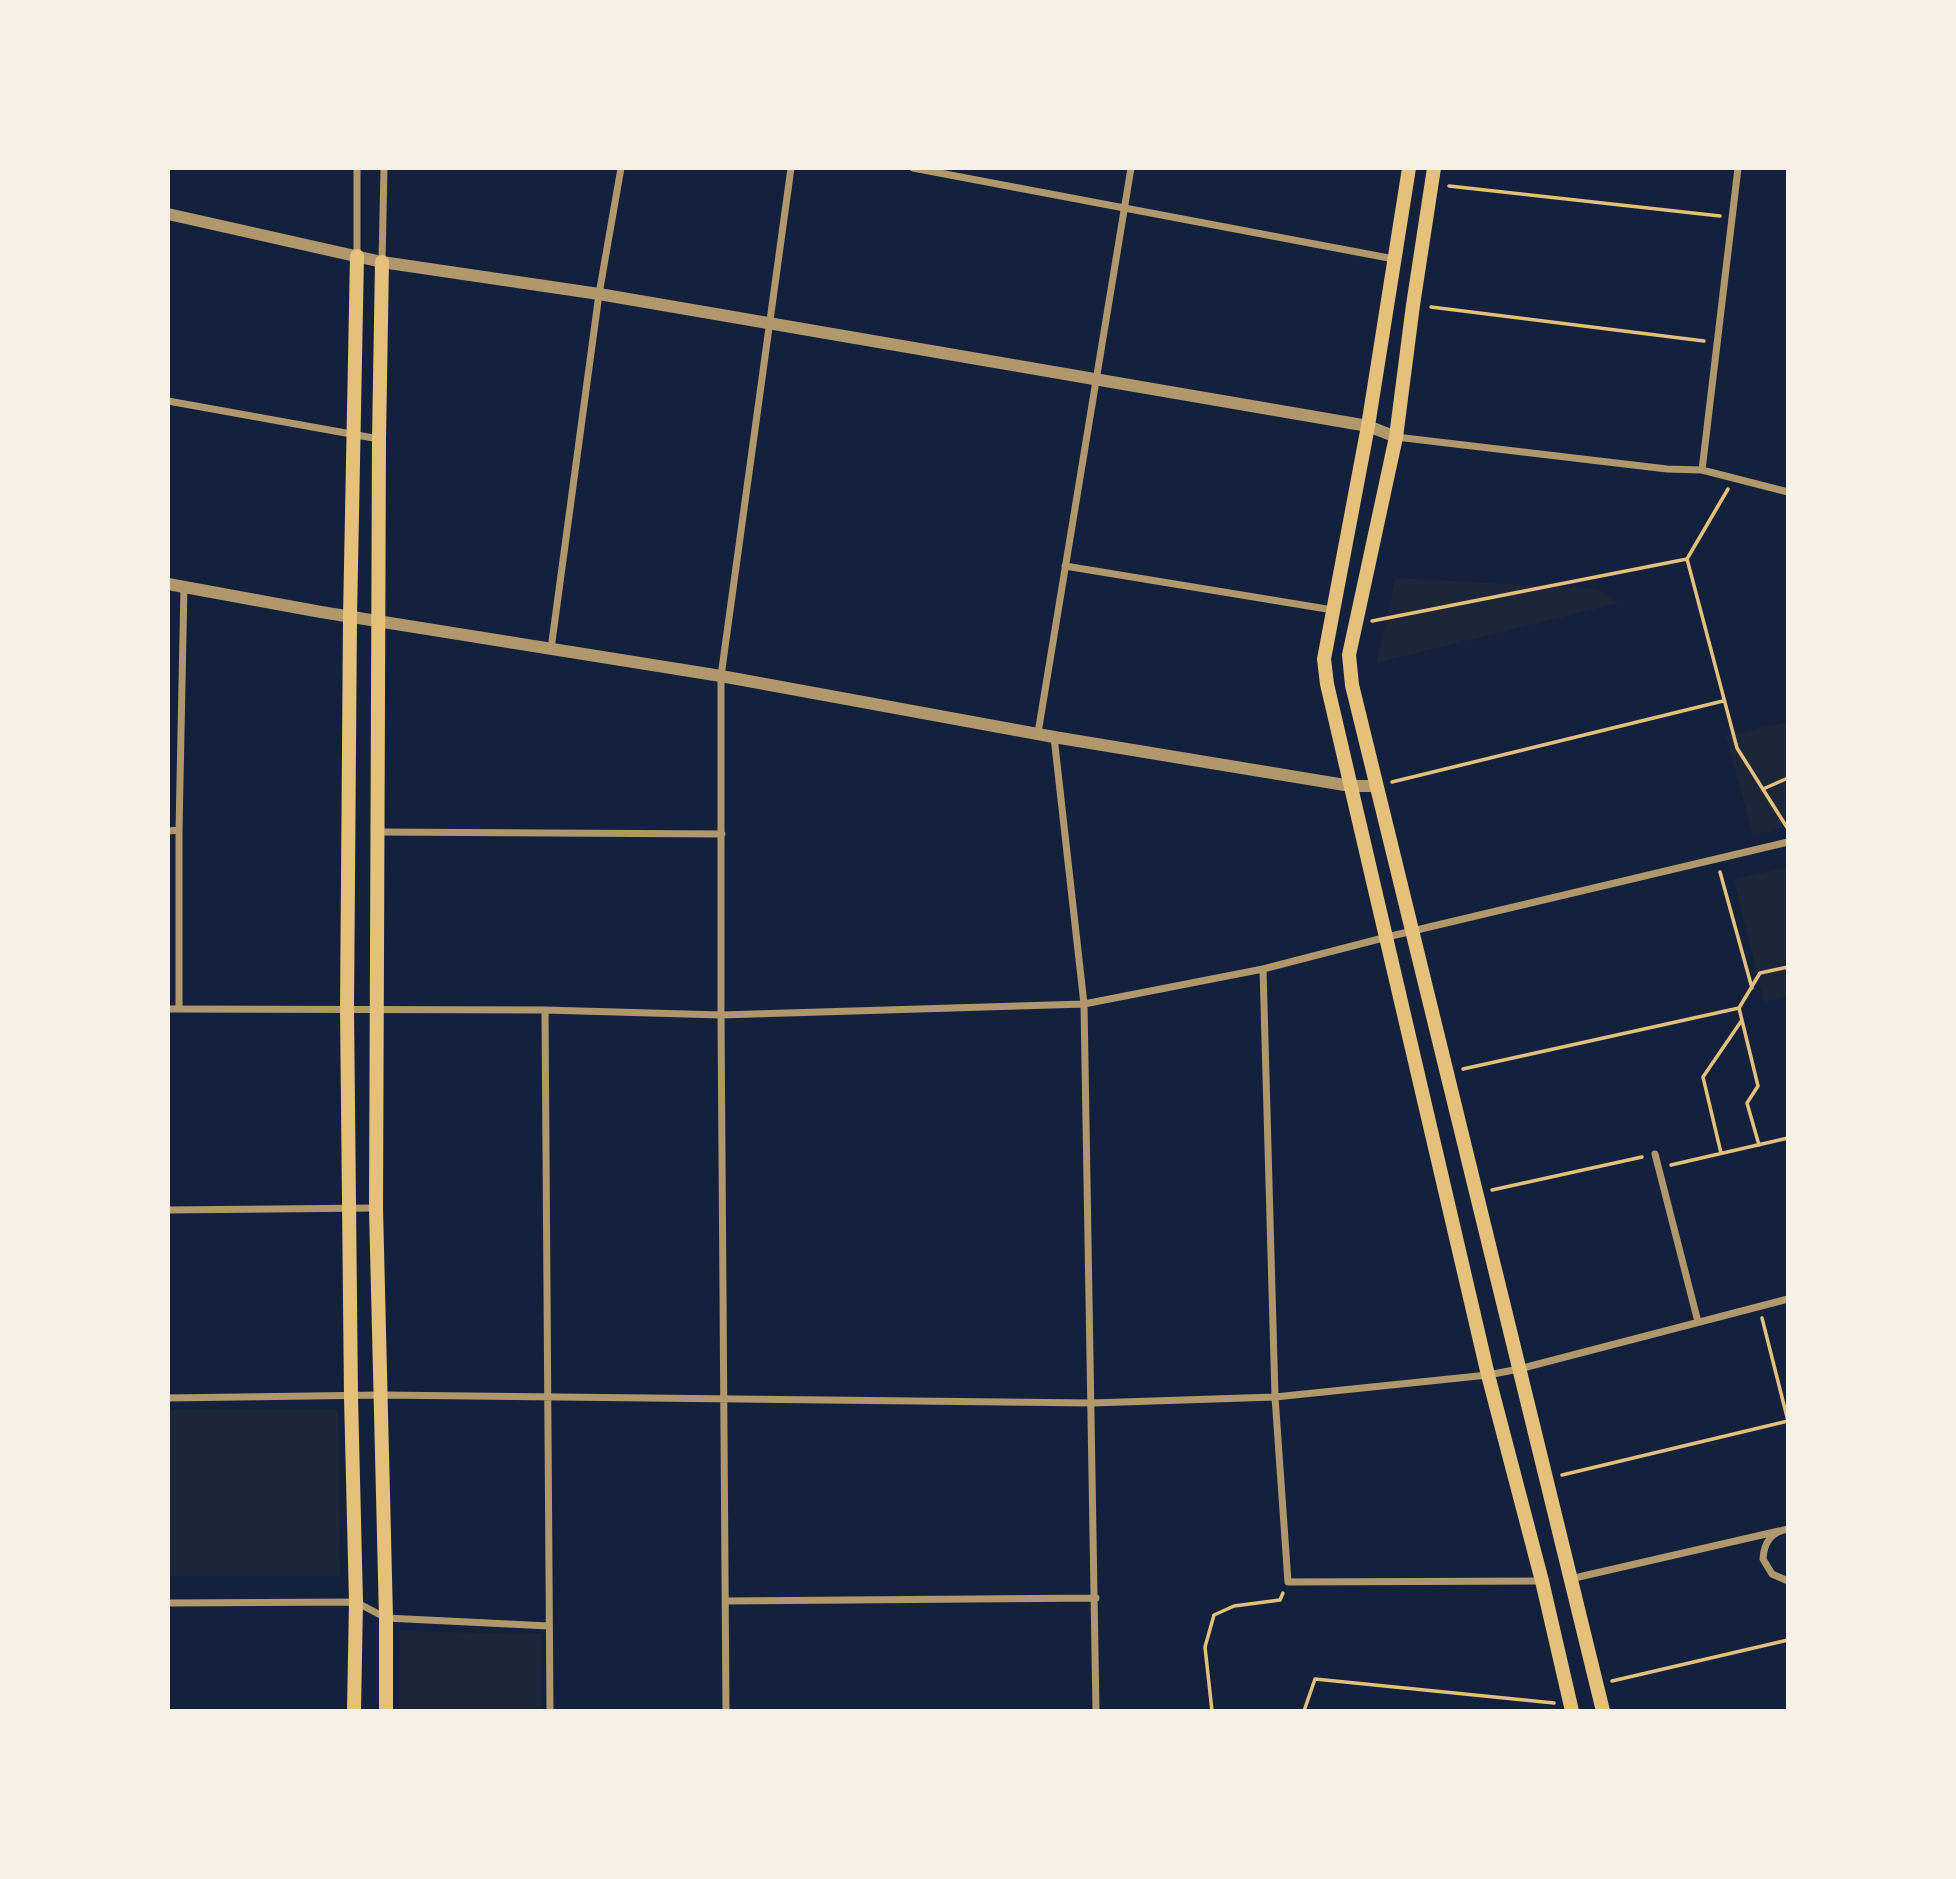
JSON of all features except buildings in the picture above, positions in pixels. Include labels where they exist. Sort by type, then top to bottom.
[{"type":"main road","points":[[1409,168],[1368,426],[1324,659],[1327,684],[1488,1375],[1542,1581],[1571,1708]]},
{"type":"main road","points":[[1434,168],[1396,438],[1349,654],[1352,685],[1603,1711]]},
{"type":"main road","points":[[354,1711],[356,1602],[347,1008],[350,617],[357,256]]},
{"type":"main road","points":[[382,262],[376,1209],[386,1711]]},
{"type":"street","points":[[357,168],[357,256]]},
{"type":"street","points":[[382,262],[384,168]]},
{"type":"street","points":[[551,649],[599,294],[621,168]]},
{"type":"street","points":[[726,1711],[721,676],[791,168]]},
{"type":"street","points":[[914,168],[1395,259]]},
{"type":"street","points":[[1038,733],[1131,168]]},
{"type":"street","points":[[1702,470],[1738,168]]},
{"type":"street","points":[[168,214],[382,262],[599,294],[1368,426],[1396,438],[1667,469],[1702,470],[1788,492]]},
{"type":"street","points":[[168,401],[379,439]]},
{"type":"street","points":[[1065,566],[1333,610]]},
{"type":"street","points":[[168,584],[379,622],[721,676],[1054,737],[1351,786],[1376,786]]},
{"type":"street","points":[[179,1009],[179,830],[184,586]]},
{"type":"street","points":[[1054,737],[1084,1004],[1096,1711]]},
{"type":"street","points":[[168,831],[179,830]]},
{"type":"street","points":[[378,832],[722,834]]},
{"type":"street","points":[[168,1009],[545,1010],[721,1015],[1084,1004],[1263,969],[1788,842]]},
{"type":"street","points":[[1263,969],[1275,1396],[1288,1582],[1542,1581]]},
{"type":"street","points":[[545,1010],[550,1711]]},
{"type":"street","points":[[1655,1154],[1698,1322]]},
{"type":"street","points":[[168,1210],[376,1209]]},
{"type":"street","points":[[168,1398],[381,1395],[1092,1402],[1275,1396],[1488,1375],[1788,1299]]},
{"type":"street","points":[[1569,1579],[1788,1529]]},
{"type":"street","points":[[1779,1531],[1767,1541],[1763,1559],[1772,1574],[1788,1581]]},
{"type":"street","points":[[726,1601],[1096,1598]]},
{"type":"street","points":[[168,1603],[356,1602],[386,1618],[549,1626]]},
{"type":"path","points":[[1431,184],[1732,217]]},
{"type":"path","points":[[1413,304],[1717,342]]},
{"type":"path","points":[[1735,478],[1687,559],[1737,748],[1788,830]]},
{"type":"path","points":[[1357,624],[1687,559]]},
{"type":"path","points":[[1376,786],[1723,701]]},
{"type":"path","points":[[1763,789],[1788,778]]},
{"type":"path","points":[[1716,859],[1752,988]]},
{"type":"path","points":[[1447,1073],[1739,1008],[1760,974],[1788,967]]},
{"type":"path","points":[[1739,1008],[1758,1086],[1747,1103],[1759,1145]]},
{"type":"path","points":[[1721,1153],[1703,1077],[1742,1020]]},
{"type":"path","points":[[1659,1168],[1788,1138]]},
{"type":"path","points":[[1476,1193],[1655,1154]]},
{"type":"path","points":[[1545,1478],[1788,1421],[1759,1306]]},
{"type":"path","points":[[1212,1711],[1205,1647],[1214,1615],[1234,1606],[1280,1600],[1288,1582]]},
{"type":"path","points":[[1597,1684],[1788,1640]]},
{"type":"path","points":[[1304,1711],[1315,1679],[1571,1708]]},
{"type":"shaded area","points":[[1396,578],[1597,589],[1619,603],[1376,663]]},
{"type":"shaded area","points":[[1788,722],[1788,826],[1753,835],[1726,736]]},
{"type":"shaded area","points":[[1788,867],[1788,996],[1764,1002],[1734,879]]},
{"type":"shaded area","points":[[168,1410],[338,1410],[340,1576],[168,1576]]},
{"type":"shaded area","points":[[399,1631],[542,1634],[541,1711],[400,1711]]}]
